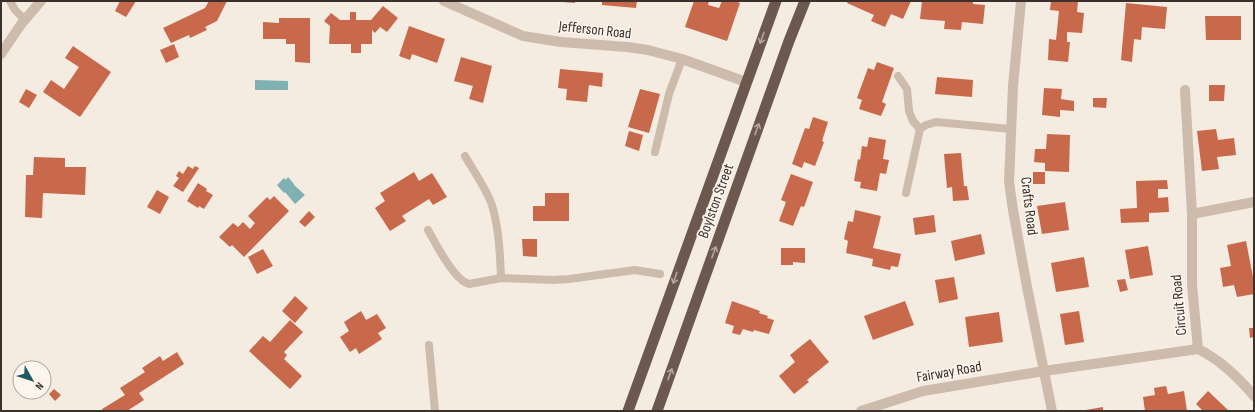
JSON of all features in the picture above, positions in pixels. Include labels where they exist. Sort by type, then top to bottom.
[{"type":"highway","name":"Boylston Street","points":[[628,411],[776,1]]},
{"type":"highway","name":"Boylston Street","points":[[657,411],[805,1]]},
{"type":"street","points":[[1,54],[25,20],[41,1]]},
{"type":"street","name":"Jefferson Road","points":[[444,1],[523,36],[561,42],[627,47],[667,54],[746,82]]},
{"type":"street","name":"Crafts Road","points":[[1020,1],[1013,86],[1009,182],[1013,210],[1052,411]]},
{"type":"street","name":"Circuit Road","points":[[1044,371],[1198,349],[1192,285],[1192,214],[1185,90]]},
{"type":"street","points":[[1192,214],[1254,202]]},
{"type":"street","points":[[1198,349],[1220,361],[1254,396]]},
{"type":"street","name":"Fairway Road","points":[[861,411],[922,391],[1044,371]]},
{"type":"lane","points":[[10,1],[15,10],[25,20]]},
{"type":"lane","points":[[655,152],[669,94],[682,59]]},
{"type":"lane","points":[[898,76],[907,89],[909,111],[913,121],[920,129]]},
{"type":"lane","points":[[906,193],[920,129],[926,125],[936,122],[1011,129]]},
{"type":"lane","points":[[465,156],[486,192],[491,204],[499,240],[501,278]]},
{"type":"lane","points":[[428,230],[456,276],[464,283],[474,284],[501,278],[558,280],[635,270],[660,274]]},
{"type":"lane","points":[[429,345],[435,411]]},
{"type":"water","points":[[255,80],[288,81],[288,90],[255,90]]},
{"type":"water","points":[[288,177],[305,195],[295,204],[277,185],[284,178],[286,180]]},
{"type":"building","points":[[120,1],[136,1],[126,17],[115,11]]},
{"type":"building","points":[[209,1],[227,1],[217,21],[205,27],[207,30],[190,38],[189,35],[171,43],[163,28],[205,8]]},
{"type":"building","points":[[575,1],[575,3],[563,2]]},
{"type":"building","points":[[602,1],[637,1],[636,8],[602,5]]},
{"type":"building","points":[[694,1],[709,1],[708,5],[719,8],[722,1],[734,1],[740,3],[727,41],[685,27]]},
{"type":"building","points":[[848,1],[911,1],[903,19],[891,14],[885,27],[871,21],[874,15],[847,3]]},
{"type":"building","points":[[922,1],[973,1],[973,4],[985,5],[983,24],[962,22],[961,30],[944,29],[945,21],[920,19]]},
{"type":"building","points":[[1051,1],[1078,1],[1077,12],[1084,13],[1082,33],[1067,32],[1067,42],[1070,42],[1068,62],[1048,60],[1049,39],[1056,40],[1059,11],[1050,10]]},
{"type":"building","points":[[1126,3],[1167,7],[1165,29],[1142,27],[1141,40],[1134,39],[1132,62],[1121,60]]},
{"type":"building","points":[[383,6],[398,18],[387,32],[380,27],[375,33],[372,30],[372,44],[361,44],[361,53],[351,53],[351,44],[329,44],[330,26],[324,21],[331,13],[340,20],[350,20],[350,12],[356,12],[356,20],[371,20]]},
{"type":"building","points":[[1205,16],[1241,16],[1241,40],[1206,40]]},
{"type":"building","points":[[279,18],[310,18],[310,63],[295,62],[295,44],[286,44],[286,39],[263,39],[263,22],[279,23]]},
{"type":"building","points":[[409,26],[445,39],[437,63],[412,54],[410,60],[399,56]]},
{"type":"building","points":[[174,44],[179,57],[166,63],[160,50]]},
{"type":"building","points":[[73,46],[111,72],[80,117],[43,92],[51,80],[64,89],[79,67],[65,58]]},
{"type":"building","points":[[461,57],[492,66],[483,103],[469,99],[473,86],[454,81]]},
{"type":"building","points":[[877,62],[894,68],[882,102],[886,104],[881,116],[859,109],[862,100],[857,98],[868,68],[874,70]]},
{"type":"building","points":[[560,69],[603,73],[602,87],[589,85],[587,102],[566,100],[567,89],[558,88]]},
{"type":"building","points":[[937,77],[973,80],[972,97],[935,94]]},
{"type":"building","points":[[1209,85],[1225,85],[1224,101],[1209,101]]},
{"type":"building","points":[[1044,88],[1062,89],[1061,99],[1074,101],[1074,111],[1060,110],[1060,117],[1042,115]]},
{"type":"building","points":[[26,89],[37,95],[29,108],[19,102]]},
{"type":"building","points":[[640,89],[660,94],[649,133],[628,127]]},
{"type":"building","points":[[1093,98],[1107,98],[1106,108],[1093,107]]},
{"type":"building","points":[[813,117],[828,122],[822,141],[824,142],[815,166],[804,162],[802,168],[792,164],[805,128],[809,129]]},
{"type":"building","points":[[1216,129],[1218,140],[1234,138],[1236,155],[1217,157],[1219,169],[1202,171],[1197,131]]},
{"type":"building","points":[[629,131],[643,135],[639,151],[625,146]]},
{"type":"building","points":[[1047,134],[1070,135],[1069,172],[1045,171],[1045,163],[1034,162],[1035,149],[1046,149]]},
{"type":"building","points":[[869,137],[886,140],[883,159],[889,160],[886,174],[880,173],[877,191],[860,188],[861,182],[854,181],[862,146],[867,147]]},
{"type":"building","points":[[961,153],[964,186],[967,186],[969,200],[953,201],[952,187],[947,188],[944,154]]},
{"type":"building","points":[[34,157],[65,158],[65,167],[86,167],[85,195],[43,193],[42,218],[25,217],[26,175],[33,175]]},
{"type":"building","points":[[188,166],[193,169],[195,166],[199,168],[183,192],[173,186],[179,178],[176,176],[179,171],[183,174]]},
{"type":"building","points":[[414,172],[419,181],[432,173],[447,197],[433,205],[429,199],[402,216],[406,221],[390,231],[375,208],[385,201],[380,193]]},
{"type":"building","points":[[1033,172],[1045,172],[1045,184],[1033,184]]},
{"type":"building","points":[[791,174],[813,182],[804,207],[801,206],[793,226],[779,221],[786,202],[781,200]]},
{"type":"building","points":[[1167,180],[1168,189],[1158,189],[1158,198],[1168,197],[1169,212],[1149,213],[1149,222],[1121,223],[1120,209],[1137,208],[1136,181]]},
{"type":"building","points":[[198,183],[207,189],[206,191],[213,195],[204,209],[199,206],[198,208],[187,201]]},
{"type":"building","points":[[157,190],[169,197],[160,214],[147,207]]},
{"type":"building","points":[[545,193],[569,193],[569,221],[533,221],[533,206],[545,206]]},
{"type":"building","points":[[274,196],[289,211],[244,257],[232,245],[230,247],[219,237],[233,223],[238,227],[243,222],[250,229],[255,223],[248,216],[267,197],[270,200]]},
{"type":"building","points":[[1065,202],[1069,230],[1042,234],[1037,206]]},
{"type":"building","points":[[855,210],[881,216],[873,248],[901,254],[898,267],[891,266],[890,270],[872,266],[873,259],[846,253],[848,241],[844,239],[848,221],[853,222]]},
{"type":"building","points":[[309,211],[315,217],[305,227],[299,222]]},
{"type":"building","points":[[934,215],[936,232],[915,235],[913,218]]},
{"type":"building","points":[[981,234],[985,254],[955,261],[951,241]]},
{"type":"building","points":[[522,239],[537,239],[537,257],[523,256]]},
{"type":"building","points":[[1246,241],[1254,282],[1254,294],[1237,297],[1234,285],[1223,287],[1220,268],[1231,266],[1227,245]]},
{"type":"building","points":[[1148,246],[1153,275],[1130,279],[1125,250]]},
{"type":"building","points":[[781,248],[805,248],[805,263],[793,262],[793,265],[781,265]]},
{"type":"building","points":[[263,249],[273,266],[257,274],[248,257]]},
{"type":"building","points":[[1084,257],[1089,287],[1056,292],[1051,263]]},
{"type":"building","points":[[954,277],[958,299],[939,303],[935,280]]},
{"type":"building","points":[[1125,279],[1128,290],[1120,292],[1117,280]]},
{"type":"building","points":[[295,296],[308,308],[295,323],[282,311]]},
{"type":"building","points":[[732,301],[760,311],[759,313],[774,320],[769,334],[743,329],[740,335],[732,333],[734,326],[725,323]]},
{"type":"building","points":[[905,301],[914,325],[873,340],[864,316]]},
{"type":"building","points":[[361,311],[366,320],[377,314],[386,328],[378,333],[382,339],[359,354],[356,348],[350,352],[340,337],[349,331],[344,322]]},
{"type":"building","points":[[1079,311],[1084,342],[1065,345],[1060,314]]},
{"type":"building","points":[[999,312],[1003,342],[969,347],[965,317]]},
{"type":"building","points":[[290,320],[303,332],[284,352],[287,355],[284,359],[302,376],[290,389],[249,351],[263,336],[270,342]]},
{"type":"building","points":[[1249,328],[1254,328],[1254,337],[1250,338]]},
{"type":"building","points":[[810,339],[829,362],[807,380],[809,382],[794,394],[779,376],[795,362],[790,355]]},
{"type":"building","points":[[177,352],[184,364],[139,393],[144,400],[127,411],[103,411],[102,409],[125,395],[120,388],[145,372],[142,368],[160,356],[163,361]]},
{"type":"building","points":[[1166,386],[1168,394],[1184,391],[1187,411],[1145,411],[1143,397],[1155,395],[1154,388]]},
{"type":"building","points":[[54,389],[61,395],[55,401],[52,398],[52,391]]},
{"type":"building","points":[[1208,391],[1228,410],[1227,411],[1203,411],[1196,404]]},
{"type":"building","points":[[1103,407],[1103,411],[1086,411],[1086,410]]}]
